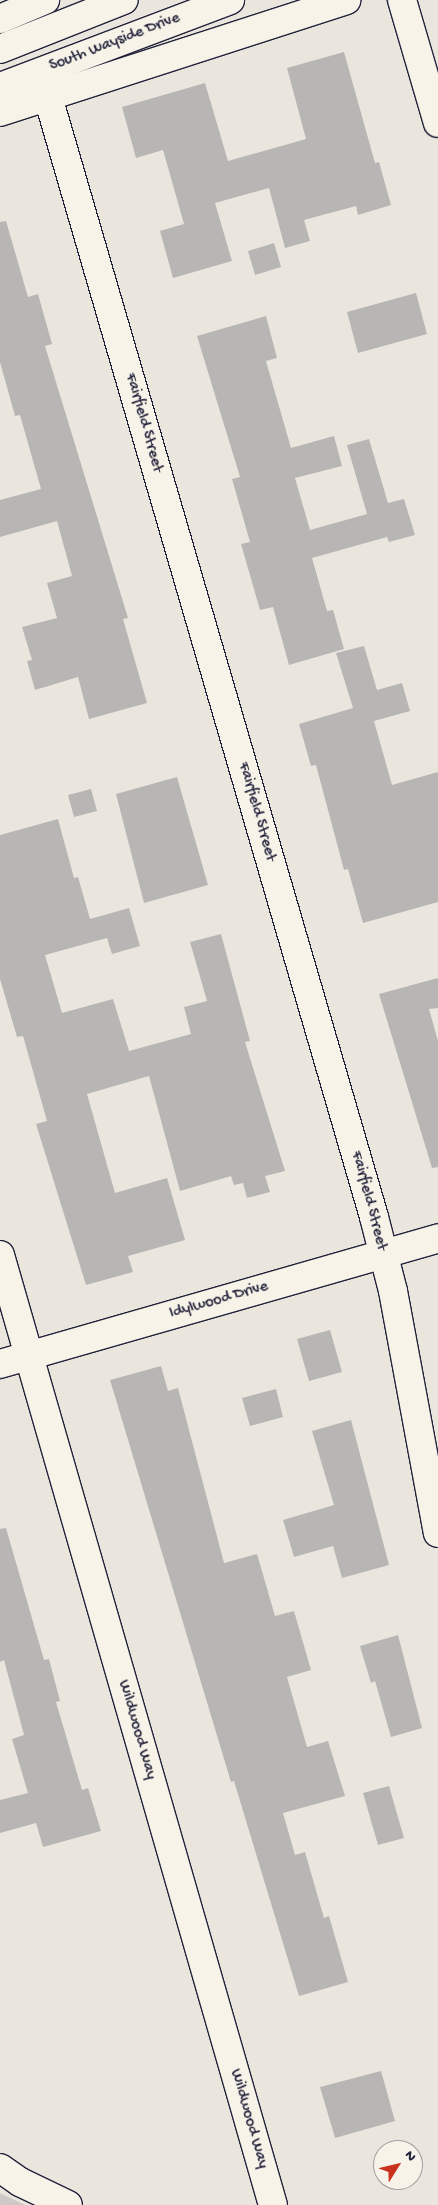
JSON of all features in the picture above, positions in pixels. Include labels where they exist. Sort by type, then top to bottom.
[{"type":"street","points":[[0,19],[45,0]]},
{"type":"street","points":[[0,49],[124,0]]},
{"type":"street","name":"South Wayside Drive","points":[[0,87],[230,0]]},
{"type":"street","points":[[0,112],[346,0]]},
{"type":"street","points":[[402,0],[438,123]]},
{"type":"street","name":"Fairfield Street","points":[[48,97],[383,1254],[438,1533]]},
{"type":"street","name":"Idylwood Drive","points":[[0,1364],[438,1238]]},
{"type":"street","name":"Wildwood Way","points":[[0,1255],[273,2205]]},
{"type":"street","points":[[0,2168],[20,2182],[68,2205]]},
{"type":"shaded area","points":[[0,2193],[25,2205],[0,2205]]},
{"type":"building","points":[[344,52],[375,163],[379,162],[391,205],[358,215],[356,206],[304,220],[310,241],[285,248],[269,188],[215,203],[232,261],[173,278],[160,231],[184,224],[163,150],[136,158],[122,107],[205,83],[228,161],[306,139],[287,68]]},
{"type":"building","points":[[6,221],[28,297],[38,294],[52,344],[45,346],[128,618],[123,619],[147,703],[89,719],[78,677],[35,690],[27,661],[32,660],[22,627],[57,618],[47,583],[72,576],[57,521],[0,537],[0,500],[41,489],[20,415],[15,416],[0,362],[0,222]]},
{"type":"building","points":[[274,243],[281,267],[255,275],[248,251]]},
{"type":"building","points":[[416,293],[427,334],[358,353],[347,312]]},
{"type":"building","points":[[266,316],[277,358],[266,361],[291,448],[334,436],[342,466],[295,478],[310,530],[367,514],[347,445],[369,439],[388,503],[404,499],[415,535],[389,542],[387,537],[312,558],[327,611],[333,610],[344,649],[289,665],[273,607],[260,610],[241,544],[250,542],[232,479],[240,477],[197,336]]},
{"type":"building","points":[[364,646],[377,690],[402,683],[410,711],[374,721],[392,785],[438,772],[438,902],[363,923],[348,869],[344,870],[316,765],[311,766],[299,724],[353,708],[336,653]]},
{"type":"building","points":[[177,777],[208,885],[144,903],[116,794]]},
{"type":"building","points":[[91,789],[97,811],[74,817],[68,795]]},
{"type":"building","points":[[58,819],[74,878],[78,877],[90,919],[129,908],[140,946],[112,954],[107,938],[45,955],[62,1013],[113,999],[129,1051],[191,1034],[184,1007],[207,1001],[190,942],[221,934],[250,1041],[245,1042],[285,1171],[265,1176],[270,1192],[247,1198],[243,1183],[234,1185],[231,1176],[180,1191],[149,1076],[87,1094],[115,1193],[167,1178],[185,1240],[128,1256],[133,1272],[86,1285],[36,1124],[47,1121],[23,1036],[17,1037],[0,979],[0,835]]},
{"type":"building","points":[[438,978],[438,1008],[429,1009],[438,1041],[438,1167],[432,1168],[379,994]]},
{"type":"building","points":[[330,1330],[342,1372],[309,1381],[297,1339]]},
{"type":"building","points":[[161,1366],[168,1391],[178,1388],[224,1563],[257,1554],[275,1616],[294,1611],[311,1670],[287,1677],[307,1747],[328,1741],[345,1796],[283,1813],[295,1855],[305,1852],[324,1918],[329,1916],[348,1982],[299,1996],[234,1781],[231,1782],[110,1380]]},
{"type":"building","points":[[276,1389],[283,1417],[250,1426],[242,1398]]},
{"type":"building","points":[[351,1420],[389,1565],[342,1578],[333,1546],[294,1557],[283,1520],[334,1505],[312,1431]]},
{"type":"building","points":[[6,1528],[44,1660],[49,1659],[60,1701],[56,1702],[82,1790],[88,1788],[101,1831],[43,1847],[36,1823],[0,1833],[0,1800],[28,1793],[12,1739],[24,1735],[4,1660],[0,1662],[0,1529]]},
{"type":"building","points":[[398,1635],[422,1728],[391,1737],[375,1681],[371,1683],[360,1646]]},
{"type":"building","points":[[389,1786],[404,1838],[378,1845],[363,1793]]},
{"type":"building","points":[[381,2071],[395,2121],[335,2138],[320,2087]]}]
